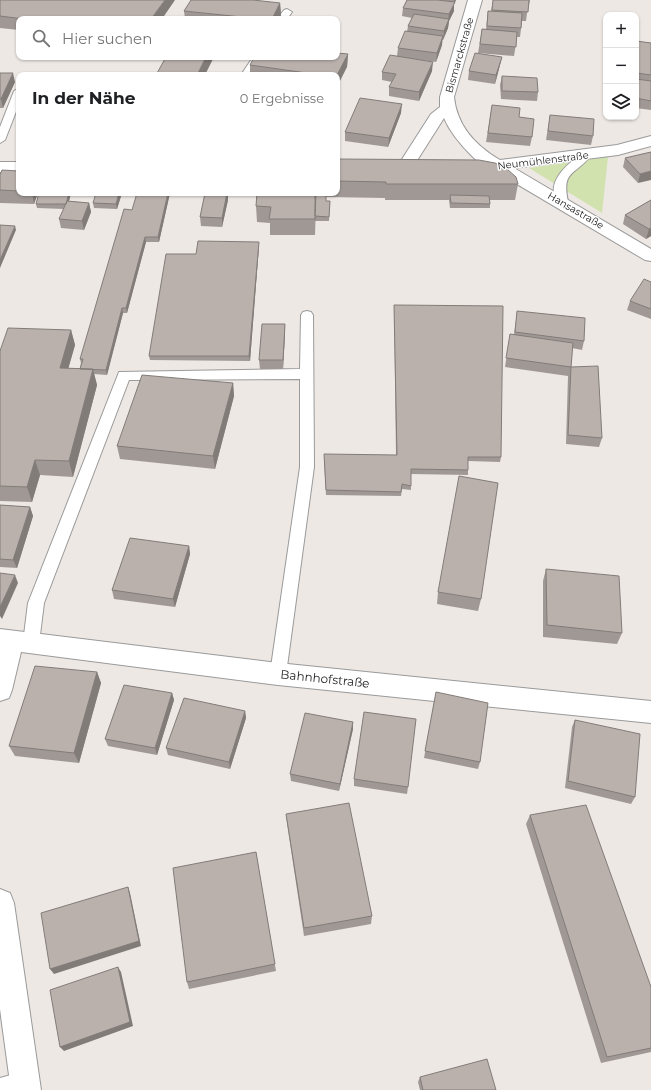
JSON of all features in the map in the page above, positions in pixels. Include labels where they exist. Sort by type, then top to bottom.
[{"type":"street","name":"Bismarckstraße","points":[[405,167],[436,117],[448,108],[447,97],[475,0]]},
{"type":"street","name":"Hansastraße","points":[[448,108],[456,128],[478,154],[562,202],[651,256]]},
{"type":"street","name":"Neumühlenstraße","points":[[468,166],[499,166],[586,155],[618,150],[651,141]]},
{"type":"street","points":[[0,167],[16,167]]},
{"type":"street","points":[[0,690],[14,641]]},
{"type":"street","name":"Bahnhofstraße","points":[[14,641],[278,674],[651,712]]},
{"type":"street","points":[[0,903],[17,1086]]},
{"type":"lane","points":[[248,72],[256,60]]},
{"type":"lane","points":[[0,140],[16,99]]},
{"type":"lane","points":[[562,202],[559,187],[566,171],[586,155]]},
{"type":"lane","points":[[278,674],[307,467],[306,315]]},
{"type":"lane","points":[[14,641],[36,603],[124,374],[307,374]]},
{"type":"green space","points":[[608,157],[602,213],[529,168]]},
{"type":"building","points":[[0,0],[165,0],[153,16],[16,16],[16,18],[0,16]]},
{"type":"building","points":[[191,0],[253,0],[280,3],[274,16],[232,16],[184,11]]},
{"type":"building","points":[[407,0],[438,0],[455,2],[449,14],[403,8]]},
{"type":"building","points":[[493,0],[529,0],[528,12],[492,10]]},
{"type":"building","points":[[488,11],[522,13],[521,28],[487,26]]},
{"type":"building","points":[[414,14],[449,19],[444,31],[408,26]]},
{"type":"building","points":[[482,29],[517,32],[516,47],[480,44]]},
{"type":"building","points":[[405,31],[443,36],[437,53],[398,48]]},
{"type":"building","points":[[639,41],[651,43],[651,75],[639,73]]},
{"type":"building","points":[[340,53],[348,54],[339,72],[300,72],[250,65],[252,60],[340,60]]},
{"type":"building","points":[[475,53],[502,57],[496,75],[469,71]]},
{"type":"building","points":[[390,55],[433,62],[419,92],[389,87],[396,74],[382,72]]},
{"type":"building","points":[[164,60],[204,60],[198,72],[158,72]]},
{"type":"building","points":[[0,73],[13,73],[1,99],[0,99]]},
{"type":"building","points":[[502,76],[537,78],[538,92],[502,91]]},
{"type":"building","points":[[639,79],[651,81],[651,101],[639,99]]},
{"type":"building","points":[[360,98],[402,104],[389,138],[345,132]]},
{"type":"building","points":[[492,105],[520,108],[519,117],[534,119],[532,137],[488,133]]},
{"type":"building","points":[[550,115],[594,119],[593,136],[548,131]]},
{"type":"building","points":[[651,152],[651,171],[640,174],[625,158]]},
{"type":"building","points":[[340,159],[479,160],[495,163],[507,169],[516,177],[518,184],[386,184],[386,182],[340,181]]},
{"type":"building","points":[[2,170],[16,171],[16,191],[0,190],[0,175]]},
{"type":"building","points":[[450,195],[489,196],[490,204],[451,203]]},
{"type":"building","points":[[38,196],[68,196],[66,204],[36,204]]},
{"type":"building","points":[[95,196],[118,196],[116,204],[93,203]]},
{"type":"building","points":[[136,196],[167,196],[158,237],[145,237],[126,308],[122,308],[106,370],[80,369],[83,359],[80,359],[124,209],[132,210]]},
{"type":"building","points":[[204,196],[226,196],[222,218],[200,217]]},
{"type":"building","points":[[257,196],[315,196],[315,219],[269,219],[271,207],[256,206]]},
{"type":"building","points":[[316,196],[326,196],[326,201],[330,201],[329,217],[315,216]]},
{"type":"building","points":[[651,200],[651,228],[649,229],[625,215]]},
{"type":"building","points":[[67,201],[89,203],[82,221],[59,219]]},
{"type":"building","points":[[0,225],[15,226],[0,260]]},
{"type":"building","points":[[198,241],[259,242],[249,356],[149,356],[166,254],[196,254]]},
{"type":"building","points":[[644,279],[651,282],[651,309],[630,301]]},
{"type":"building","points":[[394,305],[503,306],[501,457],[468,457],[468,470],[411,469],[411,486],[402,484],[401,492],[326,490],[324,454],[397,455]]},
{"type":"building","points":[[517,311],[585,318],[584,341],[515,332]]},
{"type":"building","points":[[262,324],[285,324],[283,360],[259,360]]},
{"type":"building","points":[[8,328],[71,330],[60,368],[93,369],[69,461],[35,460],[27,487],[0,486],[0,351]]},
{"type":"building","points":[[510,334],[573,343],[571,367],[506,358]]},
{"type":"building","points":[[598,366],[602,438],[568,435],[571,367]]},
{"type":"building","points":[[142,375],[233,383],[213,456],[117,446]]},
{"type":"building","points":[[459,476],[498,483],[481,599],[438,592]]},
{"type":"building","points":[[0,505],[30,507],[13,560],[0,559]]},
{"type":"building","points":[[130,538],[189,546],[173,599],[112,590]]},
{"type":"building","points":[[546,569],[619,576],[622,633],[547,625]]},
{"type":"building","points":[[0,573],[15,575],[0,607]]},
{"type":"building","points":[[35,666],[97,672],[74,753],[9,746]]},
{"type":"building","points":[[124,685],[172,693],[155,748],[105,739]]},
{"type":"building","points":[[436,692],[488,703],[480,762],[425,751]]},
{"type":"building","points":[[184,698],[245,711],[229,762],[166,748]]},
{"type":"building","points":[[364,712],[416,719],[408,787],[354,779]]},
{"type":"building","points":[[305,713],[353,722],[340,784],[290,774]]},
{"type":"building","points":[[575,720],[640,734],[635,797],[568,781]]},
{"type":"building","points":[[349,803],[372,916],[304,928],[286,814]]},
{"type":"building","points":[[586,805],[651,987],[651,1048],[607,1057],[530,815]]},
{"type":"building","points":[[256,852],[275,964],[187,982],[173,868]]},
{"type":"building","points":[[128,887],[139,941],[50,969],[41,913]]},
{"type":"building","points":[[118,967],[130,1022],[60,1047],[50,990]]},
{"type":"building","points":[[487,1059],[496,1090],[423,1090],[420,1077]]}]
